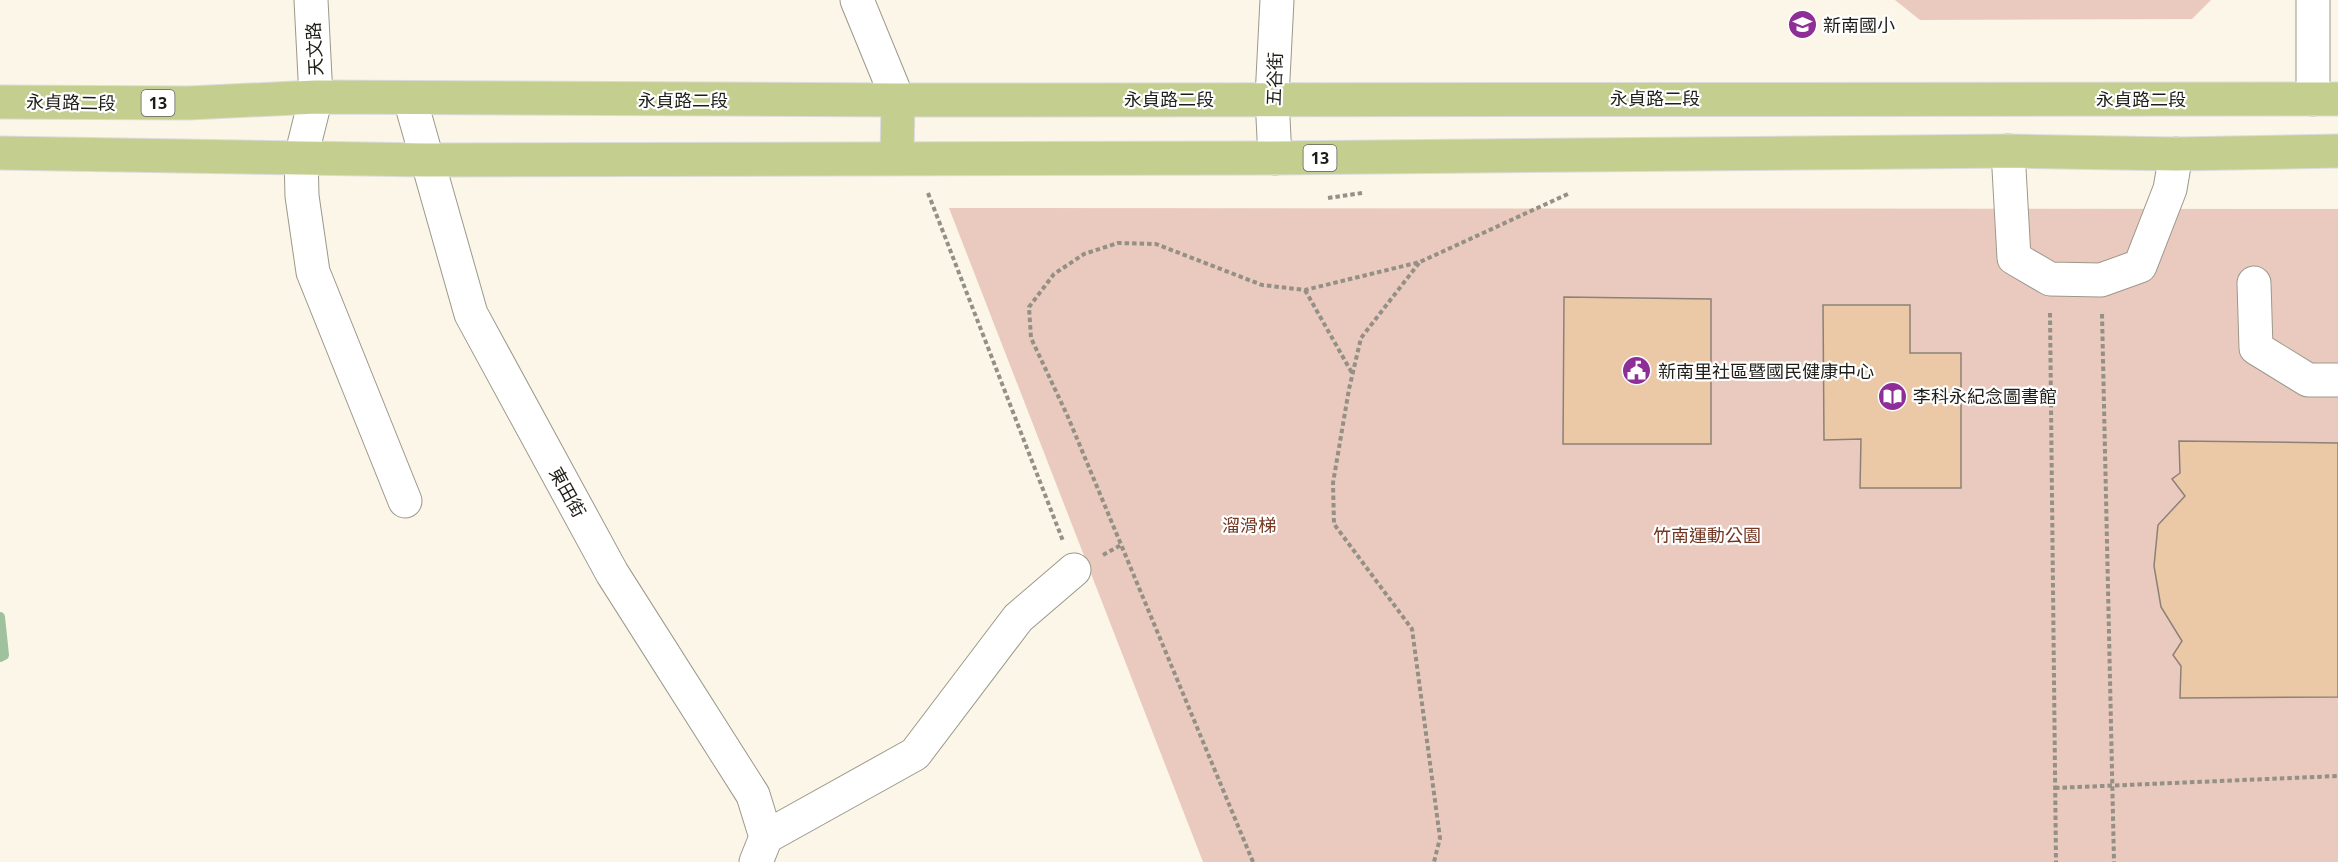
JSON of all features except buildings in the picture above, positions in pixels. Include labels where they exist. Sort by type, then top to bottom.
[{"type":"main road","name":"永貞路二段","points":[[0,102],[189,104],[316,98],[2326,99]]},
{"type":"main road","points":[[897,159],[898,100]]},
{"type":"main road","name":"13","points":[[0,153],[426,160],[1275,158],[2008,151],[2176,154],[2338,151]]},
{"type":"street","name":"天文路","points":[[311,0],[316,98],[301,158],[302,196],[313,272],[405,501]]},
{"type":"street","points":[[857,0],[898,100]]},
{"type":"street","name":"五谷街","points":[[1275,158],[1272,98],[1277,0]]},
{"type":"street","points":[[2313,0],[2326,99]]},
{"type":"street","name":"東田街","points":[[410,99],[471,314],[612,573],[753,795],[761,850]]},
{"type":"street","points":[[2008,151],[2014,258],[2050,279],[2101,280],[2140,266],[2170,189],[2176,154]]},
{"type":"street","points":[[2254,283],[2256,348],[2308,380],[2338,380]]},
{"type":"street","points":[[761,850],[915,754],[1018,618],[1074,570]]},
{"type":"path","points":[[897,159],[926,187],[1074,570]]},
{"type":"path","points":[[1253,862],[1068,417],[1031,338],[1029,307],[1054,274],[1084,255],[1118,243],[1156,244],[1262,285],[1305,290],[1420,262],[1570,194]]},
{"type":"path","points":[[1420,262],[1360,338],[1333,483],[1334,524],[1412,629],[1440,838],[1434,862]]},
{"type":"path","points":[[2050,279],[2056,862]]},
{"type":"path","points":[[2101,280],[2114,862]]},
{"type":"path","points":[[1305,290],[1353,375]]},
{"type":"path","points":[[2055,788],[2338,776]]},
{"type":"green space","points":[[1895,0],[2211,0],[2192,19],[1920,20]]},
{"type":"green space","name":"竹南運動公園","points":[[949,208],[2338,209],[2338,862],[1203,862]]},
{"type":"waterway","points":[[0,617],[4,655],[0,657]]},
{"type":"place","name":"新南國小","points":[[1802,25]]},
{"type":"place","name":"新南里社區暨國民健康中心","points":[[1637,371]]},
{"type":"place","name":"李科永紀念圖書館","points":[[1892,396]]},
{"type":"park label","name":"溜滑梯","points":[[1249,525]]}]
